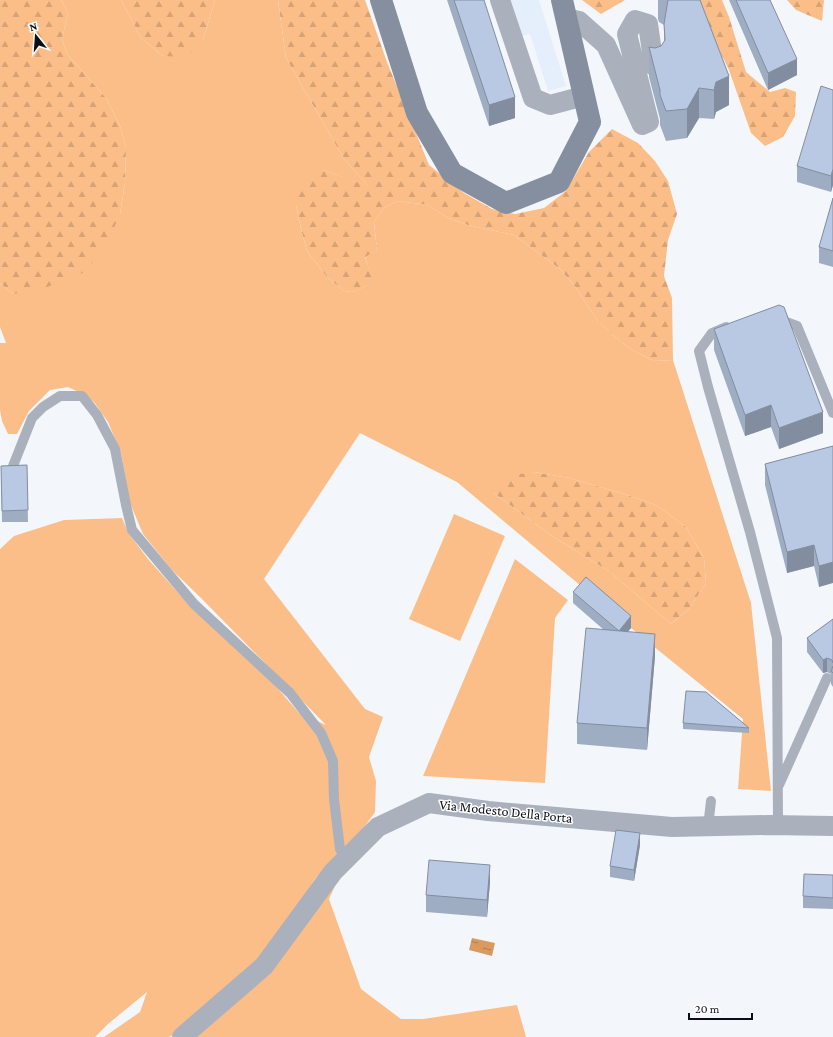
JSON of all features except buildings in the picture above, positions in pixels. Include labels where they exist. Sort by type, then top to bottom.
[{"type":"main road","points":[[381,0],[417,113],[452,173],[506,203],[559,182],[590,122],[564,9]]},
{"type":"street","points":[[500,0],[533,98],[550,105],[584,96]]},
{"type":"street","points":[[564,9],[606,45],[642,125],[649,122],[627,34],[634,20],[648,24],[654,66]]},
{"type":"street","name":"Via Modesto Della Porta","points":[[182,1037],[264,966],[333,872],[378,827],[429,802],[488,811],[664,827],[778,825],[833,826]]},
{"type":"lane","points":[[772,316],[797,326],[833,413]]},
{"type":"lane","points":[[734,324],[712,333],[699,351],[750,532],[777,638],[778,825]]},
{"type":"lane","points":[[13,466],[32,418],[43,407],[60,396],[82,396],[97,415],[114,449],[132,530],[194,604],[290,693],[321,734],[333,761],[334,799],[340,849],[346,859]]},
{"type":"lane","points":[[778,788],[827,678]]},
{"type":"lane","points":[[708,827],[711,801]]},
{"type":"shaded area","points":[[509,0],[539,0],[566,86],[548,91],[530,34],[520,36]]},
{"type":"green space","points":[[0,0],[61,0],[68,13],[62,39],[67,54],[106,98],[120,126],[126,148],[125,183],[120,214],[106,246],[85,272],[42,289],[13,294],[0,283]]},
{"type":"green space","points":[[61,0],[121,0],[141,38],[163,56],[203,40],[215,0],[278,0],[286,58],[344,159],[369,187],[323,170],[296,205],[307,251],[327,277],[344,291],[352,292],[373,283],[365,256],[377,250],[374,222],[385,207],[398,201],[428,205],[448,218],[468,225],[514,235],[560,269],[576,288],[597,320],[614,336],[632,350],[654,361],[673,360],[751,603],[771,791],[738,789],[743,719],[631,628],[457,482],[360,433],[264,579],[365,709],[383,717],[369,757],[376,781],[375,812],[360,833],[315,879],[278,938],[238,985],[187,1027],[169,1037],[104,1037],[140,1012],[147,992],[108,1024],[95,1037],[0,1037],[0,549],[14,536],[64,520],[122,518],[129,534],[148,559],[180,595],[274,684],[299,713],[326,725],[172,570],[143,534],[130,503],[121,453],[108,422],[94,402],[83,394],[68,387],[50,390],[29,411],[17,434],[8,434],[2,421],[0,410],[0,343],[6,343],[0,327],[0,283],[13,294],[120,214],[125,183],[126,148],[120,126],[106,98],[67,54],[62,39],[68,13]],"holes":[[[534,472],[569,478],[656,505],[686,527],[704,558],[706,583],[689,609],[671,624],[610,572],[549,534],[494,493]]]},
{"type":"green space","points":[[121,0],[215,0],[203,40],[187,57],[163,56],[141,38]]},
{"type":"green space","points":[[278,0],[365,0],[387,62],[429,165],[464,193],[492,209],[515,214],[544,208],[566,191],[589,152],[612,129],[638,143],[655,161],[668,181],[677,214],[668,240],[664,276],[672,298],[673,360],[654,361],[632,350],[614,336],[597,320],[576,288],[560,269],[514,235],[468,225],[448,218],[428,205],[398,201],[385,207],[374,222],[377,250],[365,257],[374,283],[352,292],[344,291],[327,277],[307,251],[296,205],[298,181],[323,170],[368,186],[344,159],[286,58]]},
{"type":"green space","points":[[582,0],[625,0],[601,14]]},
{"type":"green space","points":[[677,0],[722,0],[729,17],[746,72],[770,92],[785,88],[796,92],[795,116],[783,137],[765,146],[751,133],[729,70],[708,27]]},
{"type":"green space","points":[[787,0],[824,0],[822,21],[796,10]]},
{"type":"green space","points":[[534,472],[569,478],[656,505],[686,527],[704,558],[706,583],[689,609],[671,624],[610,572],[549,534],[494,493],[507,476]]},
{"type":"green space","points":[[454,514],[505,536],[460,641],[409,619]]},
{"type":"green space","points":[[515,559],[568,600],[555,618],[545,783],[423,776]]},
{"type":"green space","points":[[335,886],[329,899],[361,989],[401,1019],[423,1019],[517,1005],[526,1037],[191,1037]]},
{"type":"water","points":[[472,938],[495,943],[492,956],[469,950]]}]
